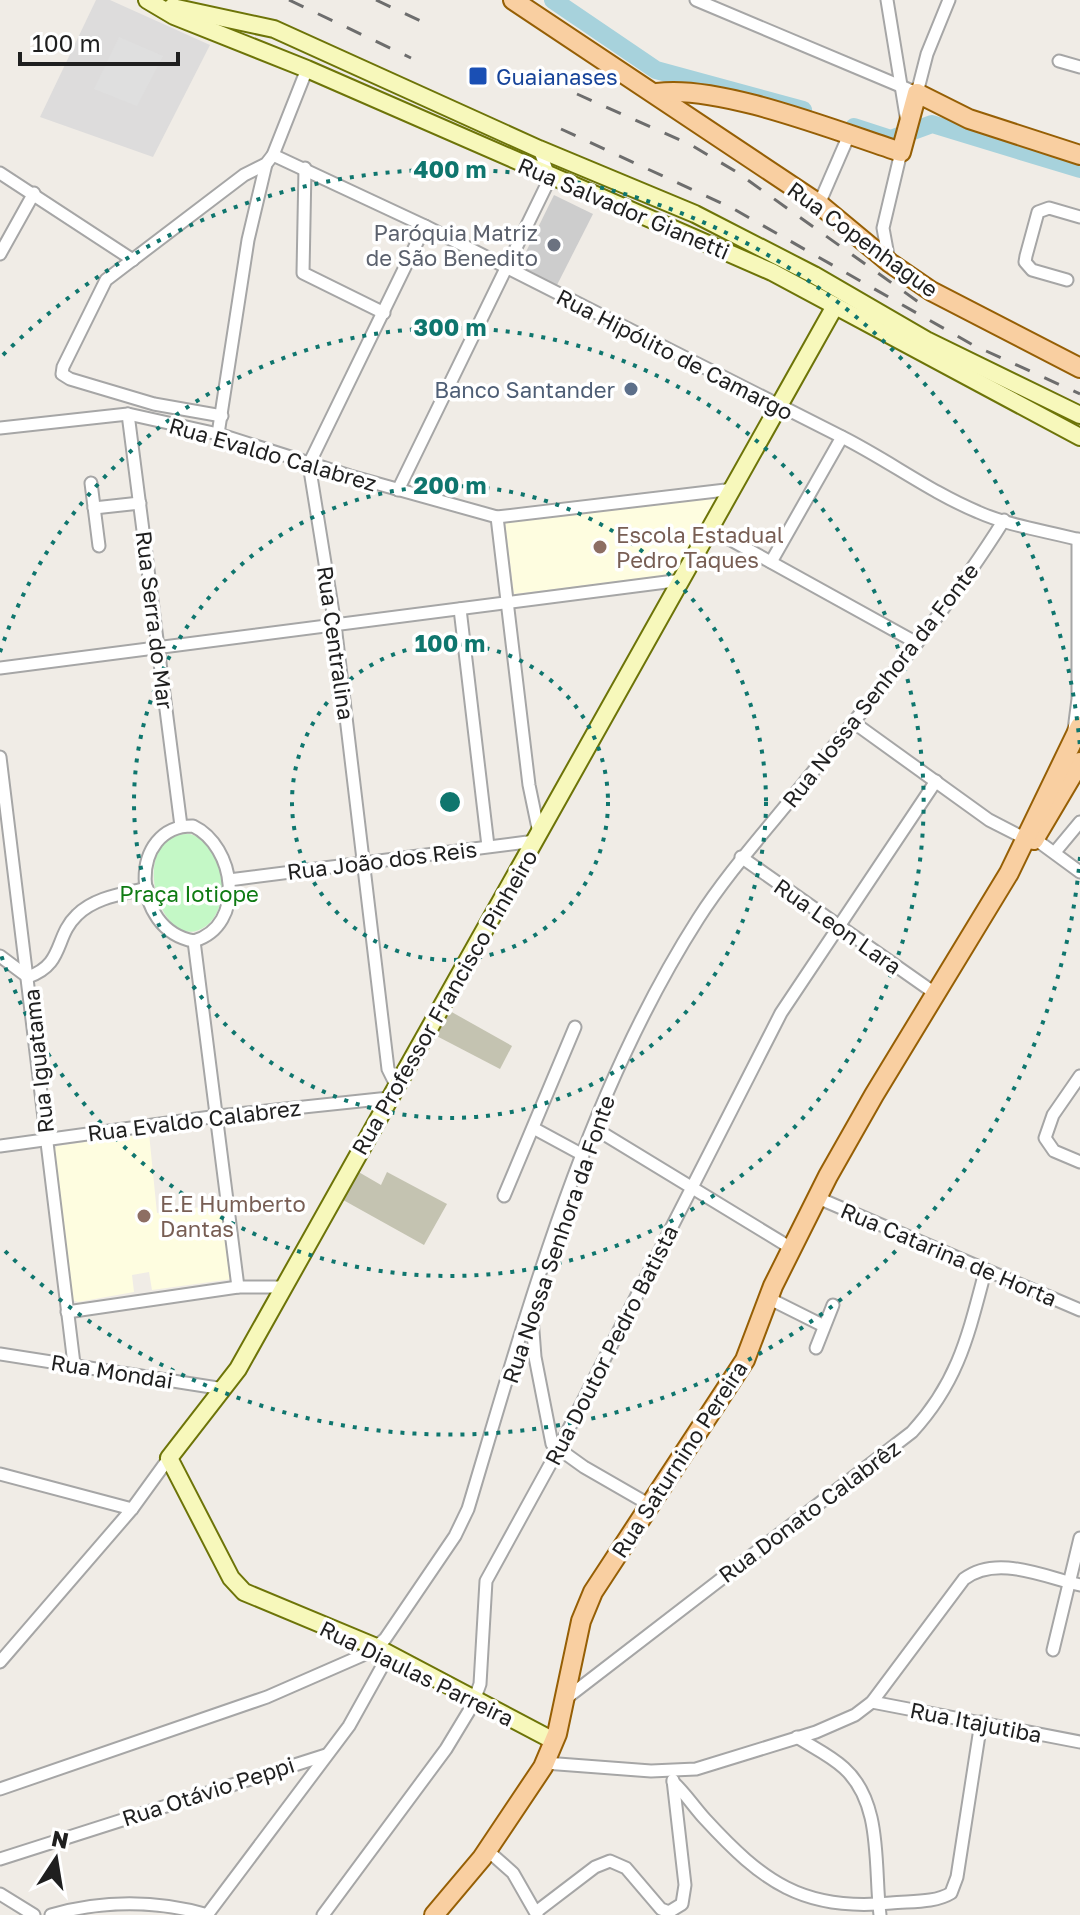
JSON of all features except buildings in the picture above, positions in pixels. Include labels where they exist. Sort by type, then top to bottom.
[{"type":"main road","name":"Rua Copenhague","points":[[513,0],[657,93],[819,204],[890,263],[931,291],[1080,368]]},
{"type":"main road","name":"Rua Salvador Gianetti","points":[[152,2],[250,22],[330,51],[539,149],[738,235],[926,340],[1080,415]]},
{"type":"main road","name":"Rua Salvador Gianetti","points":[[152,2],[174,16],[307,69],[550,178],[718,247],[1080,437]]},
{"type":"main road","points":[[307,69],[315,57],[330,51]]},
{"type":"main road","points":[[657,93],[678,90],[728,98],[849,135],[905,138],[917,93],[969,119],[1080,155]]},
{"type":"main road","name":"Rua Professor Francisco Pinheiro","points":[[169,1458],[224,1389],[283,1287],[835,306]]},
{"type":"main road","name":"Rua Saturnino Pereira","points":[[1030,838],[1076,733]]},
{"type":"main road","name":"Rua Saturnino Pereira","points":[[453,1896],[545,1763],[554,1741],[587,1604],[745,1360],[791,1248],[874,1095],[1016,859],[1080,762]]},
{"type":"main road","name":"Rua Diaulas Parreira","points":[[169,1458],[231,1578],[244,1592],[382,1652],[554,1741]]},
{"type":"main road","points":[[434,1915],[453,1896]]},
{"type":"main road","points":[[446,1915],[453,1896]]},
{"type":"street","points":[[696,0],[917,93],[922,71],[949,0]]},
{"type":"street","points":[[887,0],[905,138],[883,228],[890,263]]},
{"type":"street","points":[[1059,61],[1080,67]]},
{"type":"street","points":[[897,67],[910,73],[922,71]]},
{"type":"street","points":[[218,434],[241,281],[270,159],[307,69]]},
{"type":"street","points":[[819,204],[849,135]]},
{"type":"street","points":[[398,490],[550,178],[539,149]]},
{"type":"street","points":[[222,416],[125,396],[62,374],[96,293],[106,280],[244,175],[270,159]]},
{"type":"street","name":"Rua Hipólito de Camargo","points":[[270,159],[305,168],[425,226],[842,437],[941,495],[1004,520],[1079,539]]},
{"type":"street","points":[[305,168],[300,256],[303,273],[384,313]]},
{"type":"street","points":[[0,173],[133,260]]},
{"type":"street","points":[[0,254],[34,193]]},
{"type":"street","points":[[1067,280],[1032,270],[1025,262],[1026,256],[1036,215],[1042,209],[1080,217]]},
{"type":"street","points":[[309,464],[425,226]]},
{"type":"street","points":[[858,234],[869,236],[883,228]]},
{"type":"street","name":"Rua Evaldo Calabrez","points":[[0,428],[128,414],[218,434],[309,464],[497,517],[734,489]]},
{"type":"street","name":"Rua Serra do Mar","points":[[128,414],[181,826]]},
{"type":"street","points":[[771,562],[842,437]]},
{"type":"street","name":"Rua Centralina","points":[[309,464],[335,625],[392,1092]]},
{"type":"street","points":[[91,483],[99,546]]},
{"type":"street","points":[[94,508],[140,503]]},
{"type":"street","points":[[497,517],[537,837]]},
{"type":"street","name":"Rua Nossa Senhora da Fonte","points":[[208,1915],[371,1691],[382,1652],[463,1519],[583,1155],[661,979],[741,857],[917,643],[1004,520]]},
{"type":"street","points":[[711,529],[917,643]]},
{"type":"street","name":"Rua Saturnino Pereira","points":[[1076,733],[1079,539]]},
{"type":"street","points":[[0,668],[682,580]]},
{"type":"street","points":[[460,609],[488,846]]},
{"type":"street","points":[[853,722],[989,820],[1055,852],[1080,872]]},
{"type":"street","name":"Rua Iguatama","points":[[0,757],[74,1364]]},
{"type":"street","name":"Rua Doutor Pedro Batista","points":[[323,1915],[446,1749],[475,1701],[480,1684],[486,1581],[558,1450],[781,1013],[936,781]]},
{"type":"street","points":[[1055,852],[1080,822]]},
{"type":"street","points":[[181,826],[193,826],[214,840],[223,854],[229,880],[227,907],[221,920],[212,932],[194,941],[168,933],[157,921],[147,888],[146,866],[151,850],[163,836],[181,826]]},
{"type":"street","name":"Rua João dos Reis","points":[[229,880],[537,837]]},
{"type":"street","name":"Rua Leon Lara","points":[[741,857],[936,994]]},
{"type":"street","points":[[0,956],[28,977],[52,964],[68,924],[88,905],[147,888]]},
{"type":"street","points":[[194,941],[238,1287]]},
{"type":"street","points":[[504,1196],[535,1129],[575,1027]]},
{"type":"street","points":[[1080,1076],[1053,1115],[1045,1138],[1054,1151],[1080,1162]]},
{"type":"street","name":"Rua Evaldo Calabrez","points":[[0,1146],[392,1092]]},
{"type":"street","points":[[594,1128],[791,1248]]},
{"type":"street","points":[[535,1129],[583,1155]]},
{"type":"street","name":"Rua Catarina de Horta","points":[[818,1198],[985,1272],[1080,1310]]},
{"type":"street","name":"Rua Donato Calabrêz","points":[[564,1700],[912,1432],[932,1411],[957,1368],[985,1272]]},
{"type":"street","points":[[67,1312],[238,1287],[283,1287]]},
{"type":"street","points":[[768,1298],[824,1326]]},
{"type":"street","points":[[816,1348],[833,1305]]},
{"type":"street","points":[[531,1309],[535,1357],[548,1435],[558,1450],[650,1505]]},
{"type":"street","name":"Rua Mondai","points":[[0,1354],[224,1389]]},
{"type":"street","name":"Rua Professor Francisco Pinheiro","points":[[0,1662],[132,1509],[169,1458]]},
{"type":"street","points":[[0,1474],[132,1509]]},
{"type":"street","points":[[1053,1650],[1074,1584],[1080,1538]]},
{"type":"street","points":[[545,1763],[672,1776],[797,1737],[844,1721],[872,1702],[964,1579],[973,1572],[996,1566],[1074,1584]]},
{"type":"street","points":[[0,1789],[267,1697],[382,1652]]},
{"type":"street","name":"Rua Itajutiba","points":[[872,1702],[1080,1742]]},
{"type":"street","points":[[672,1776],[744,1861],[766,1878],[814,1900],[879,1910],[946,1896],[954,1888],[981,1722]]},
{"type":"street","points":[[797,1737],[842,1766],[861,1790],[872,1828],[879,1910]]},
{"type":"street","name":"Rua Otávio Peppi","points":[[0,1859],[326,1755]]},
{"type":"street","points":[[487,1850],[513,1873],[536,1914],[595,1867],[610,1861],[626,1868],[661,1909],[669,1912],[682,1904],[685,1885],[672,1776]]},
{"type":"street","points":[[0,1894],[34,1915]]},
{"type":"street","points":[[51,1915],[123,1904],[184,1908],[208,1915]]},
{"type":"shaded area","points":[[96,0],[110,0],[210,45],[153,157],[40,117]]},
{"type":"shaded area","points":[[119,37],[163,56],[137,106],[94,89]]},
{"type":"shaded area","name":"Paróquia Matriz de São Benedito","points":[[554,195],[593,214],[556,287],[518,268]]},
{"type":"shaded area","name":"Escola Estadual Pedro Taques","points":[[719,496],[676,574],[514,594],[505,521]]},
{"type":"shaded area","points":[[441,1006],[512,1046],[500,1069],[427,1031]]},
{"type":"shaded area","name":"E.E Humberto Dantas","points":[[149,1133],[157,1213],[223,1204],[232,1279],[152,1290],[149,1272],[132,1275],[134,1292],[78,1302],[72,1300],[54,1151],[57,1146]]},
{"type":"shaded area","points":[[350,1167],[381,1185],[387,1172],[447,1204],[424,1245],[336,1196]]},
{"type":"green space","name":"Praça Iotiope","points":[[190,834],[211,846],[220,865],[222,888],[213,919],[206,926],[189,932],[175,926],[163,911],[156,892],[154,871],[158,852],[170,838]]},
{"type":"waterway","points":[[553,0],[656,70],[803,110]]},
{"type":"waterway","points":[[854,127],[891,139],[932,124],[1080,169]]},
{"type":"railway","points":[[289,0],[411,58]]},
{"type":"railway","points":[[376,0],[427,24]]},
{"type":"railway","points":[[577,94],[691,145],[735,171],[924,306]]},
{"type":"railway","points":[[561,129],[732,208],[973,345],[1080,394]]},
{"type":"place","name":"Guaianases","points":[[478,76]]},
{"type":"place","name":"Paróquia Matriz de São Benedito","points":[[554,245]]},
{"type":"place","name":"Banco Santander","points":[[631,389]]},
{"type":"place","name":"Escola Estadual Pedro Taques","points":[[600,547]]},
{"type":"place","name":"E.E Humberto Dantas","points":[[144,1216]]}]
